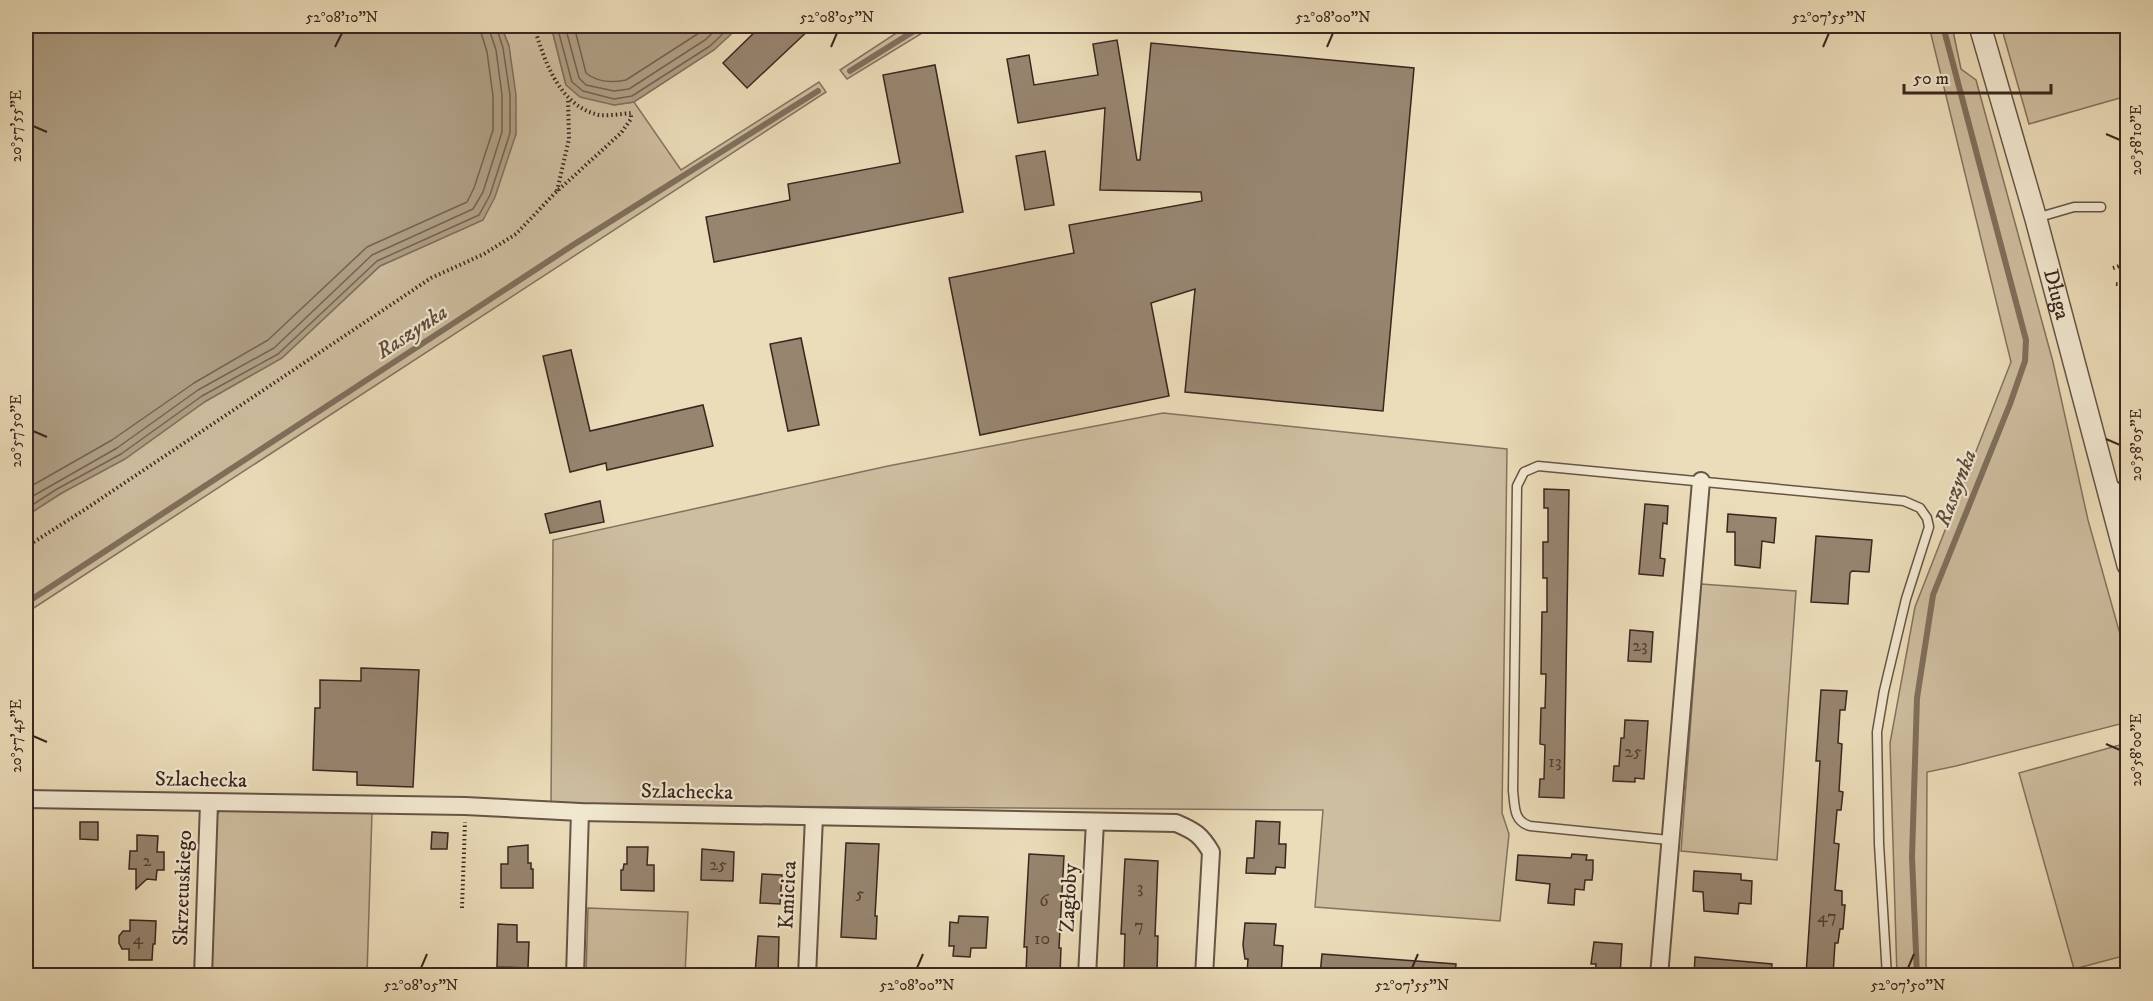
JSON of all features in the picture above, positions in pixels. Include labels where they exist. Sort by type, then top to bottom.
[{"type":"street","name":"Długa","points":[[1980,26],[2036,219],[2127,564]]},
{"type":"street","points":[[1659,975],[1701,481]]},
{"type":"street","points":[[2106,484],[2127,502]]},
{"type":"street","name":"Szlachecka","points":[[26,799],[465,806],[580,812],[1176,823],[1189,828],[1203,838],[1211,852],[1204,975]]},
{"type":"street","name":"Skrzetuskiego","points":[[203,975],[209,803]]},
{"type":"street","points":[[575,975],[580,812]]},
{"type":"street","name":"Kmicica","points":[[807,975],[814,817]]},
{"type":"street","name":"Zagłoby","points":[[1087,975],[1095,822]]},
{"type":"lane","points":[[2036,219],[2074,207],[2101,207]]},
{"type":"lane","points":[[1669,840],[1530,826],[1522,824],[1516,816],[1513,791],[1517,486],[1524,472],[1538,466],[1904,501],[1920,508],[1927,518],[1929,527],[1906,599],[1877,732],[1887,975]]},
{"type":"path","points":[[26,547],[422,284],[484,255],[516,234],[557,191],[621,133],[631,119],[632,113],[600,115],[579,107],[568,98],[558,86],[534,26]]},
{"type":"path","points":[[557,191],[569,140],[568,98]]},
{"type":"path","points":[[2113,268],[2125,264],[2127,266]]},
{"type":"path","points":[[2116,284],[2127,285]]},
{"type":"path","points":[[462,908],[465,806]]},
{"type":"shaded area","points":[[501,26],[551,26],[566,85],[614,105],[634,102],[681,170],[819,82],[826,92],[26,613],[26,516],[206,401],[282,358],[380,266],[483,220],[516,134],[509,46]]},
{"type":"shaded area","points":[[907,26],[922,26],[924,32],[847,79],[840,70]]},
{"type":"shaded area","points":[[1929,26],[1952,26],[1961,69],[1976,80],[2053,362],[2088,520],[2127,659],[2128,722],[1927,772],[1926,975],[1897,976],[1890,743],[1915,607],[2011,362]]},
{"type":"shaded area","points":[[2001,26],[2127,26],[2127,96],[2029,124]]},
{"type":"shaded area","points":[[1163,413],[1507,449],[1502,813],[1509,834],[1500,921],[1315,907],[1323,810],[551,805],[553,540],[888,466]]},
{"type":"shaded area","points":[[1701,584],[1796,591],[1777,860],[1681,851]]},
{"type":"shaded area","points":[[2127,743],[2127,955],[2074,969],[2019,773]]},
{"type":"shaded area","points":[[224,807],[372,812],[367,975],[208,976],[216,815]]},
{"type":"shaded area","points":[[588,908],[688,912],[685,975],[586,975]]},
{"type":"water","points":[[26,26],[501,26],[509,46],[516,95],[516,134],[495,197],[483,220],[380,266],[282,358],[206,401],[125,459],[60,494],[26,516]]},
{"type":"water","points":[[551,26],[740,26],[714,50],[634,102],[614,105],[580,97],[566,85]]},
{"type":"building","points":[[761,26],[813,26],[747,88],[723,63]]},
{"type":"building","points":[[1117,40],[1137,160],[1140,160],[1151,43],[1414,68],[1383,411],[1185,392],[1195,289],[1151,303],[1169,396],[980,435],[949,278],[1074,253],[1069,225],[1202,201],[1201,192],[1100,190],[1105,108],[1018,123],[1007,59],[1029,55],[1034,85],[1098,75],[1093,44]]},
{"type":"building","points":[[935,65],[963,212],[714,262],[706,217],[790,200],[788,184],[900,163],[883,75]]},
{"type":"building","points":[[1045,151],[1054,205],[1025,210],[1016,156]]},
{"type":"building","points":[[801,338],[819,425],[788,431],[770,344]]},
{"type":"building","points":[[571,350],[590,431],[703,405],[713,446],[607,470],[606,463],[570,472],[543,356]]},
{"type":"building","points":[[1544,489],[1569,490],[1564,798],[1539,797],[1540,779],[1544,779],[1545,745],[1540,744],[1541,708],[1545,708],[1546,674],[1541,674],[1542,612],[1547,612],[1547,578],[1543,578],[1543,542],[1548,542],[1548,508],[1544,508]]},
{"type":"building","points":[[600,501],[604,522],[550,533],[545,514]]},
{"type":"building","points":[[1645,504],[1668,506],[1667,524],[1663,523],[1660,558],[1665,559],[1663,576],[1639,574]]},
{"type":"building","points":[[1728,514],[1776,518],[1774,543],[1762,541],[1760,568],[1735,565],[1735,532],[1727,532]]},
{"type":"building","points":[[1816,536],[1872,540],[1869,572],[1852,571],[1850,573],[1848,604],[1811,602]]},
{"type":"building","points":[[1630,630],[1653,632],[1651,662],[1628,661]]},
{"type":"building","points":[[361,668],[419,670],[413,787],[357,785],[357,772],[313,770],[315,708],[320,708],[320,680],[361,681]]},
{"type":"building","points":[[1821,690],[1847,691],[1845,710],[1840,710],[1838,743],[1842,744],[1839,791],[1843,792],[1841,810],[1837,810],[1834,843],[1839,844],[1835,890],[1842,891],[1842,905],[1845,905],[1843,929],[1840,929],[1838,943],[1835,943],[1833,975],[1806,975],[1820,761],[1816,761]]},
{"type":"building","points":[[1625,720],[1648,721],[1644,779],[1635,778],[1635,782],[1613,781],[1614,766],[1619,766]]},
{"type":"building","points":[[1256,821],[1280,822],[1279,844],[1286,844],[1285,868],[1276,867],[1275,874],[1246,873],[1247,858],[1254,858]]},
{"type":"building","points":[[80,822],[98,822],[98,840],[80,839]]},
{"type":"building","points":[[432,832],[448,833],[447,849],[431,849]]},
{"type":"building","points":[[137,835],[158,836],[157,852],[164,852],[164,870],[157,870],[156,880],[147,879],[136,889],[136,869],[129,869],[130,851],[137,851]]},
{"type":"building","points":[[846,843],[879,844],[876,939],[841,937]]},
{"type":"building","points":[[528,845],[528,863],[531,863],[531,869],[533,869],[533,888],[501,888],[501,864],[508,864],[508,847]]},
{"type":"building","points":[[627,847],[648,847],[647,865],[654,865],[654,891],[621,890],[621,870],[624,864],[627,864]]},
{"type":"building","points":[[702,849],[734,852],[733,881],[701,880]]},
{"type":"building","points":[[1029,854],[1064,856],[1059,948],[1061,948],[1060,975],[1026,975],[1027,947],[1024,947]]},
{"type":"building","points":[[1572,854],[1587,855],[1586,860],[1593,860],[1592,880],[1585,880],[1584,890],[1575,889],[1574,905],[1548,903],[1550,884],[1516,880],[1518,855],[1571,858]]},
{"type":"building","points":[[1125,859],[1158,861],[1155,936],[1158,936],[1157,972],[1124,970],[1125,934],[1121,934]]},
{"type":"building","points":[[1694,871],[1741,874],[1741,880],[1752,881],[1751,904],[1739,903],[1738,914],[1704,911],[1703,892],[1693,891]]},
{"type":"building","points":[[762,874],[782,875],[780,904],[760,903]]},
{"type":"building","points":[[959,916],[988,917],[986,948],[971,948],[970,957],[953,956],[954,946],[949,946],[950,922],[958,923]]},
{"type":"building","points":[[130,920],[156,921],[152,960],[129,960],[129,949],[122,949],[119,936],[123,931],[130,931]]},
{"type":"building","points":[[1245,923],[1276,924],[1274,945],[1283,946],[1281,975],[1247,973],[1248,959],[1245,959],[1243,945]]},
{"type":"building","points":[[498,924],[517,925],[517,942],[529,942],[528,968],[497,967]]},
{"type":"building","points":[[758,936],[779,937],[778,975],[755,974]]},
{"type":"building","points":[[1594,942],[1622,944],[1620,975],[1595,975],[1596,964],[1591,964]]},
{"type":"building","points":[[1322,954],[1456,964],[1455,975],[1320,975]]},
{"type":"building","points":[[1695,957],[1772,964],[1771,975],[1694,975]]},
{"type":"waterway","name":"Raszynka","points":[[850,71],[922,26]]},
{"type":"waterway","name":"Raszynka","points":[[1917,976],[1912,857],[1917,698],[1933,595],[2010,404],[2025,361],[2026,340],[1943,26]]},
{"type":"waterway","name":"Raszynka","points":[[26,603],[573,245],[818,91]]}]
